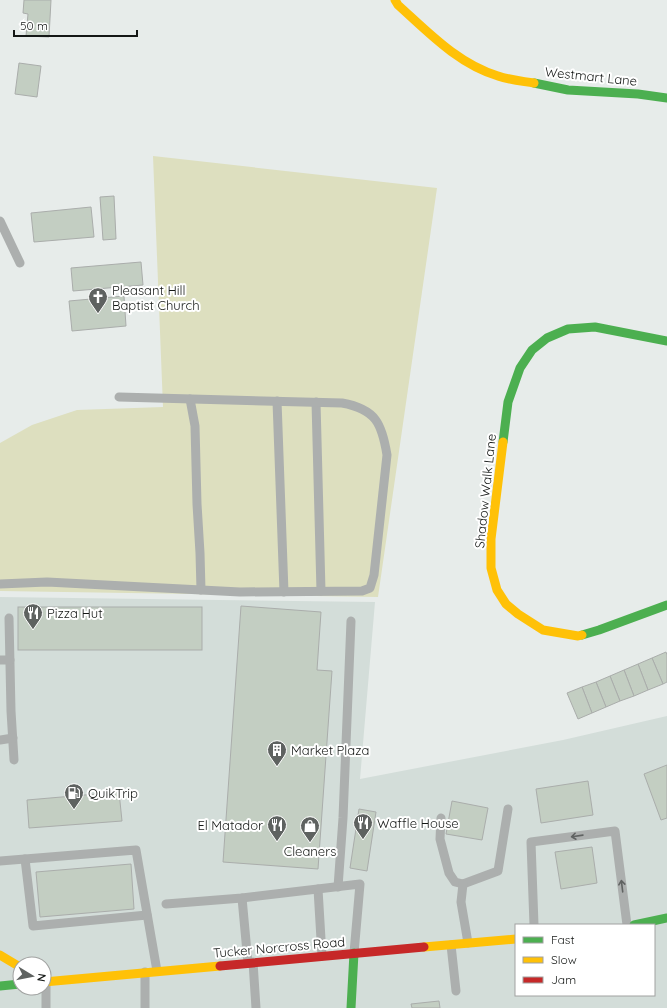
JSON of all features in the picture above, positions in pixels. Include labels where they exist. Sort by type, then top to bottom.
[{"type":"street","name":"Westmart Lane","points":[[395,0],[398,5],[445,47],[474,66],[498,76],[568,90],[638,94],[667,98]]},
{"type":"street","name":"Shadow Walk Lane","points":[[667,341],[595,327],[568,329],[547,338],[532,350],[520,368],[508,402],[491,539],[491,568],[497,590],[506,604],[518,614],[543,630],[578,636],[600,630],[667,605]]},
{"type":"street","points":[[639,924],[667,918]]},
{"type":"street","name":"Tucker Norcross Road","points":[[52,981],[515,939]]},
{"type":"street","points":[[351,1008],[354,953]]},
{"type":"street","points":[[0,955],[12,962]]},
{"type":"street","points":[[0,986],[12,985]]},
{"type":"lane","points":[[0,221],[20,263]]},
{"type":"lane","points":[[0,584],[47,582],[201,590],[284,592],[362,591],[370,588],[374,575],[387,455],[384,437],[378,423],[370,414],[357,406],[342,403],[119,397]]},
{"type":"lane","points":[[190,399],[195,426],[201,590]]},
{"type":"lane","points":[[277,401],[284,592]]},
{"type":"lane","points":[[316,402],[321,591]]},
{"type":"lane","points":[[10,618],[14,760]]},
{"type":"lane","points":[[338,887],[343,810],[351,621]]},
{"type":"lane","points":[[0,660],[10,660]]},
{"type":"lane","points":[[0,740],[13,738]]},
{"type":"lane","points":[[441,818],[440,839],[448,873],[455,882],[464,884],[498,871],[508,809]]},
{"type":"lane","points":[[534,924],[532,842],[615,831],[627,924]]},
{"type":"lane","points":[[0,861],[136,850],[157,971]]},
{"type":"lane","points":[[25,859],[33,926],[147,915]]},
{"type":"lane","points":[[166,904],[242,898],[360,884],[354,953]]},
{"type":"lane","points":[[464,884],[461,902],[468,943]]},
{"type":"lane","points":[[318,889],[322,956]]},
{"type":"lane","points":[[242,898],[256,1008]]},
{"type":"lane","points":[[451,945],[456,991]]},
{"type":"lane","points":[[145,972],[145,1008]]},
{"type":"lane","points":[[46,996],[46,1008]]},
{"type":"shaded area","points":[[0,597],[375,602],[360,779],[563,740],[667,716],[667,1008],[0,1008]]},
{"type":"green space","points":[[153,156],[437,188],[378,597],[0,591],[0,443],[32,425],[77,410],[163,407]]},
{"type":"building","points":[[24,0],[51,0],[49,37],[26,36],[28,14],[23,13]]},
{"type":"building","points":[[19,63],[41,66],[37,97],[15,94]]},
{"type":"building","points":[[114,196],[116,239],[103,240],[100,197]]},
{"type":"building","points":[[91,207],[94,237],[34,242],[31,213]]},
{"type":"building","points":[[141,262],[143,285],[73,291],[71,268]]},
{"type":"building","name":"Pleasant Hill Baptist Church","points":[[124,296],[126,326],[72,331],[69,301]]},
{"type":"building","name":"Market Plaza","points":[[241,606],[321,612],[317,670],[332,671],[318,869],[223,862]]},
{"type":"building","points":[[18,607],[202,607],[202,650],[18,650]]},
{"type":"building","points":[[666,652],[667,682],[663,684],[652,658]]},
{"type":"building","points":[[652,658],[663,684],[648,690],[638,664]]},
{"type":"building","points":[[638,664],[648,690],[634,696],[624,670]]},
{"type":"building","points":[[624,670],[634,696],[620,701],[610,676]]},
{"type":"building","points":[[610,676],[620,701],[606,707],[596,682]]},
{"type":"building","points":[[596,682],[606,707],[592,713],[582,687]]},
{"type":"building","points":[[582,687],[592,713],[578,719],[567,693]]},
{"type":"building","points":[[667,765],[667,818],[661,820],[644,774]]},
{"type":"building","points":[[588,781],[593,815],[541,823],[536,789]]},
{"type":"building","name":"QuikTrip","points":[[119,792],[122,821],[29,828],[27,800]]},
{"type":"building","points":[[452,801],[488,808],[482,840],[446,834]]},
{"type":"building","name":"Waffle House","points":[[359,809],[376,812],[367,871],[350,868]]},
{"type":"building","points":[[592,847],[597,883],[561,889],[555,852]]},
{"type":"building","points":[[131,864],[134,909],[40,917],[36,872]]},
{"type":"building","points":[[439,1001],[440,1008],[412,1008],[411,1004]]},
{"type":"traffic: fast","points":[[534,83],[568,90],[638,94],[667,98]]},
{"type":"traffic: fast","points":[[503,442],[508,402],[520,368],[532,350],[547,338],[568,329],[595,327],[667,341]]},
{"type":"traffic: fast","points":[[582,635],[667,605]]},
{"type":"traffic: fast","points":[[639,924],[667,918]]},
{"type":"traffic: fast","points":[[351,1008],[354,953]]},
{"type":"traffic: fast","points":[[0,986],[12,985]]},
{"type":"traffic: slow","points":[[395,0],[398,5],[432,36],[470,64],[483,71],[502,77],[534,83]]},
{"type":"traffic: slow","points":[[503,442],[491,539],[491,568],[497,590],[506,604],[518,614],[543,630],[578,636],[582,635]]},
{"type":"traffic: slow","points":[[424,947],[515,939]]},
{"type":"traffic: slow","points":[[0,955],[12,962]]},
{"type":"traffic: slow","points":[[52,981],[220,966]]},
{"type":"traffic: jam","points":[[220,966],[424,947]]},
{"type":"place","name":"Pleasant Hill Baptist Church","points":[[98,314]]},
{"type":"place","name":"Pizza Hut","points":[[33,630]]},
{"type":"place","name":"Market Plaza","points":[[277,767]]},
{"type":"place","name":"QuikTrip","points":[[74,810]]},
{"type":"place","name":"Waffle House","points":[[363,840]]},
{"type":"place","name":"El Matador","points":[[277,842]]},
{"type":"place","name":"Cleaners","points":[[310,843]]}]
